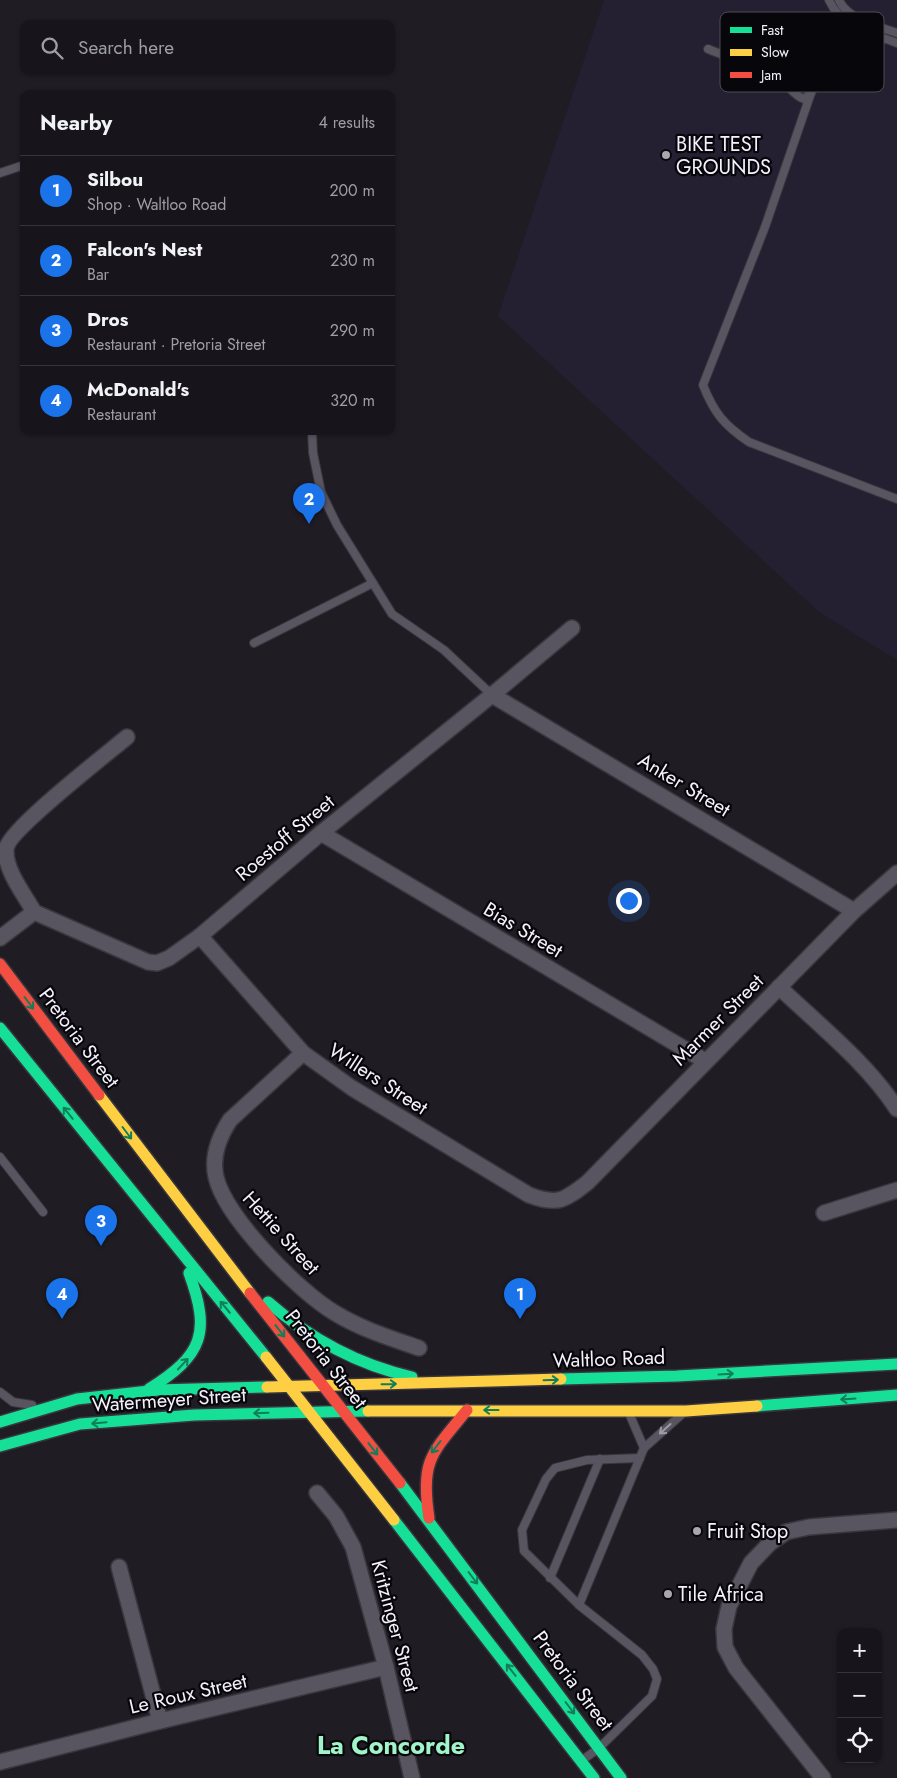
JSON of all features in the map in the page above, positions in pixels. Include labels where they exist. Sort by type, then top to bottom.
[{"type":"main road","name":"Pretoria Street","points":[[0,964],[226,1263],[429,1520],[622,1778]]},
{"type":"main road","name":"Pretoria Street","points":[[0,1028],[180,1253],[310,1411],[594,1778]]},
{"type":"main road","points":[[143,1392],[179,1369],[186,1362],[199,1338],[203,1323],[201,1305],[180,1253]]},
{"type":"main road","points":[[226,1263],[271,1305],[321,1340],[380,1368],[407,1376],[447,1383]]},
{"type":"main road","name":"Waltloo Road","points":[[322,1385],[677,1376],[897,1364]]},
{"type":"main road","name":"Watermeyer Street","points":[[0,1422],[77,1399],[208,1387],[322,1385]]},
{"type":"main road","points":[[343,1411],[686,1411],[897,1395]]},
{"type":"main road","points":[[429,1520],[424,1486],[429,1456],[467,1410]]},
{"type":"main road","name":"Watermeyer Street","points":[[0,1446],[80,1424],[194,1415],[343,1411]]},
{"type":"street","name":"Roestoff Street","points":[[34,912],[148,962],[157,963],[169,958],[200,936],[321,833],[572,628]]},
{"type":"street","name":"Anker Street","points":[[492,695],[854,911]]},
{"type":"street","points":[[0,938],[34,912],[7,859],[8,842],[30,819],[127,737]]},
{"type":"street","name":"Bias Street","points":[[321,833],[705,1061]]},
{"type":"street","name":"Marmer Street","points":[[570,1196],[588,1182],[854,911],[897,873]]},
{"type":"street","name":"Willers Street","points":[[200,936],[303,1053],[352,1088],[529,1196],[544,1201],[557,1202],[570,1196]]},
{"type":"street","points":[[779,987],[860,1063],[882,1087],[897,1109]]},
{"type":"street","name":"Hettie Street","points":[[303,1053],[230,1120],[222,1132],[214,1158],[216,1176],[224,1198],[292,1280],[334,1313],[369,1330],[419,1348]]},
{"type":"street","points":[[824,1213],[897,1190]]},
{"type":"street","name":"Kritzinger Street","points":[[317,1493],[336,1516],[353,1547],[386,1667],[412,1778]]},
{"type":"street","points":[[823,1778],[736,1668],[725,1647],[724,1629],[729,1606],[751,1563],[770,1543],[786,1532],[809,1527],[897,1520]]},
{"type":"street","points":[[119,1567],[160,1720]]},
{"type":"street","name":"Le Roux Street","points":[[0,1762],[160,1720],[386,1667]]},
{"type":"lane","points":[[829,0],[835,12]]},
{"type":"lane","points":[[839,0],[848,12]]},
{"type":"lane","points":[[884,28],[897,33]]},
{"type":"lane","points":[[884,38],[897,43]]},
{"type":"lane","points":[[708,49],[720,54]]},
{"type":"lane","points":[[795,92],[802,98],[806,98],[811,93]]},
{"type":"lane","points":[[811,93],[765,227],[704,385],[712,407],[728,428],[749,442],[897,499]]},
{"type":"lane","points":[[0,173],[20,166]]},
{"type":"lane","points":[[312,435],[313,453],[321,492],[337,525],[392,614],[444,650],[492,695]]},
{"type":"lane","points":[[254,643],[373,583]]},
{"type":"lane","points":[[0,1157],[43,1212]]},
{"type":"lane","points":[[0,1392],[19,1404],[57,1405]]},
{"type":"lane","points":[[628,1411],[644,1448]]},
{"type":"lane","points":[[579,1605],[644,1448],[686,1411]]},
{"type":"lane","points":[[581,1761],[599,1748],[652,1696],[657,1679],[653,1669],[642,1655],[579,1605],[524,1551],[522,1530],[546,1479],[555,1468],[570,1463],[640,1458]]},
{"type":"lane","points":[[550,1578],[600,1460]]},
{"type":"shaded area","points":[[604,0],[897,0],[897,660],[819,612],[498,316]]},
{"type":"traffic: fast","points":[[0,1028],[266,1357]]},
{"type":"traffic: fast","points":[[149,1389],[181,1365],[198,1341],[200,1312],[189,1273]]},
{"type":"traffic: fast","points":[[268,1302],[300,1327],[336,1348],[373,1365],[412,1377]]},
{"type":"traffic: fast","points":[[561,1379],[677,1376],[897,1364]]},
{"type":"traffic: fast","points":[[0,1422],[77,1399],[158,1390],[267,1387]]},
{"type":"traffic: fast","points":[[757,1406],[897,1395]]},
{"type":"traffic: fast","points":[[0,1446],[80,1424],[194,1415],[368,1411]]},
{"type":"traffic: fast","points":[[400,1483],[621,1778]]},
{"type":"traffic: fast","points":[[394,1520],[594,1778]]},
{"type":"traffic: slow","points":[[99,1095],[250,1293]]},
{"type":"traffic: slow","points":[[266,1357],[394,1520]]},
{"type":"traffic: slow","points":[[267,1387],[561,1379]]},
{"type":"traffic: slow","points":[[368,1411],[686,1411],[757,1406]]},
{"type":"traffic: jam","points":[[0,964],[99,1095]]},
{"type":"traffic: jam","points":[[250,1293],[400,1483]]},
{"type":"traffic: jam","points":[[429,1518],[426,1483],[432,1458],[445,1437],[467,1410]]},
{"type":"place","name":"BIKE TEST GROUNDS","points":[[666,155]]},
{"type":"place","name":"Falcon's Nest","points":[[309,524]]},
{"type":"place","name":"Dros","points":[[101,1246]]},
{"type":"place","name":"McDonald's","points":[[62,1319]]},
{"type":"place","name":"Silbou","points":[[520,1319]]},
{"type":"place","name":"Fruit Stop","points":[[697,1531]]},
{"type":"place","name":"Tile Africa","points":[[668,1594]]},
{"type":"district","name":"La Concorde","points":[[391,1745]]}]
